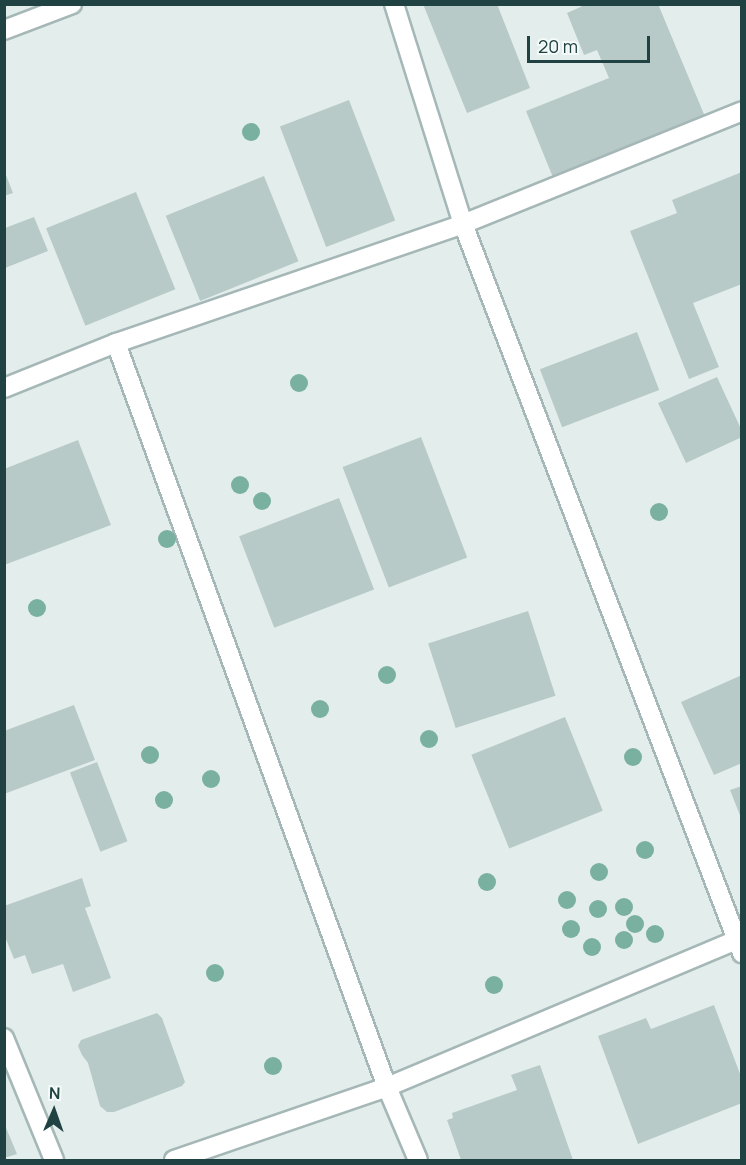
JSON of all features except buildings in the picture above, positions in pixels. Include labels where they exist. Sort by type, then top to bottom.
[{"type":"street","points":[[4,30],[72,4]]},
{"type":"street","points":[[174,1161],[387,1086],[740,944],[464,224],[394,4]]},
{"type":"street","points":[[4,388],[116,343],[464,224],[741,111]]},
{"type":"street","points":[[116,343],[387,1086],[418,1161]]},
{"type":"street","points":[[4,1038],[54,1161]]}]
